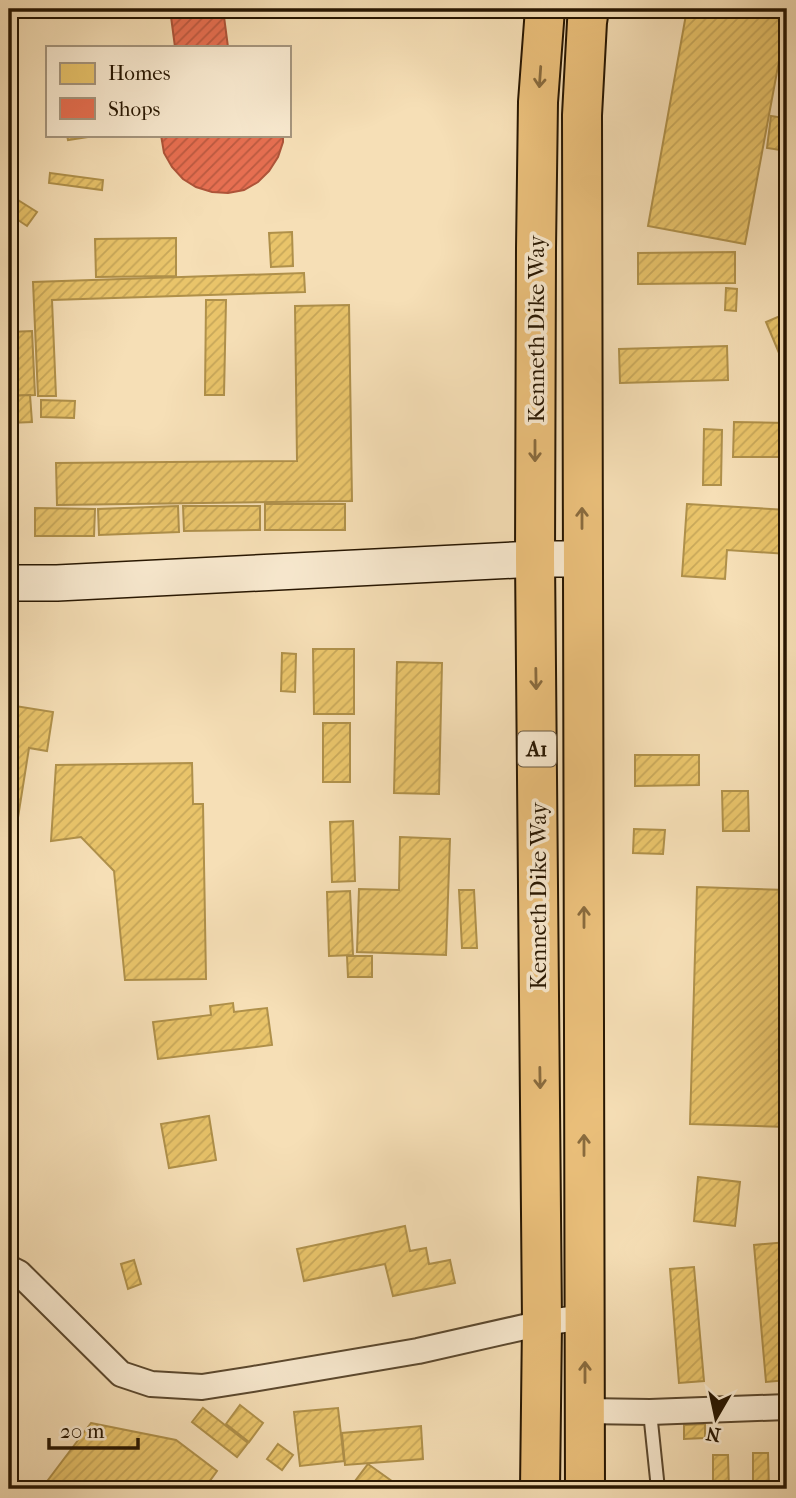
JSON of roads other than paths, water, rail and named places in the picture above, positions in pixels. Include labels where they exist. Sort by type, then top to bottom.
[{"type":"highway","name":"Kenneth Dike Way","points":[[540,1489],[542,1322],[535,559],[538,128],[545,9]]},
{"type":"highway","name":"Kenneth Dike Way","points":[[585,1489],[582,115],[589,9]]},
{"type":"highway","points":[[538,860],[583,861]]},
{"type":"highway","points":[[539,1034],[584,1034]]},
{"type":"main road","points":[[9,583],[582,559]]},
{"type":"street","points":[[9,1268],[19,1273],[121,1374],[150,1384],[202,1387],[418,1351],[542,1322],[585,1317]]},
{"type":"street","points":[[585,1411],[650,1412],[787,1407]]},
{"type":"lane","points":[[650,1412],[658,1489]]}]
